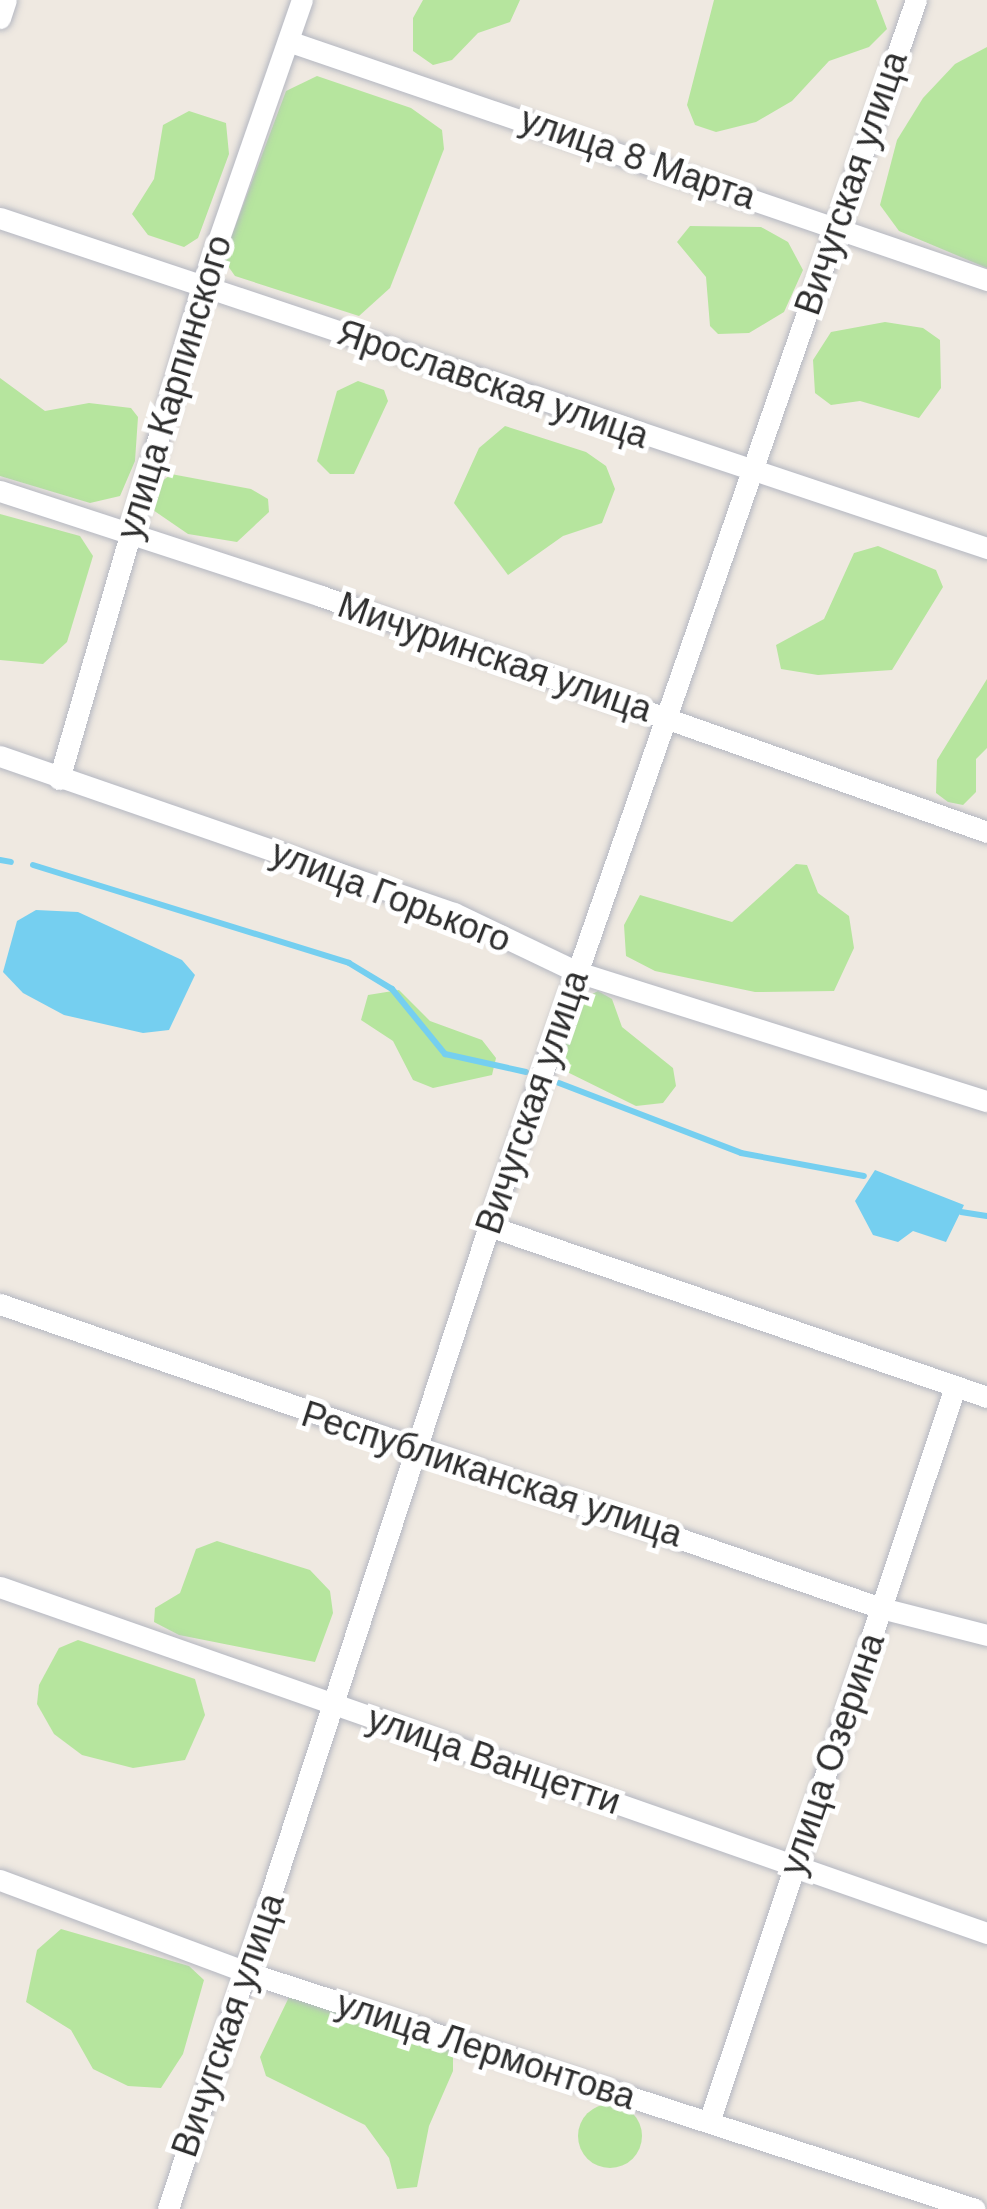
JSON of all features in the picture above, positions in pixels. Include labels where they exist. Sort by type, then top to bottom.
[{"type":"street","points":[[0,18],[6,0]]},
{"type":"street","name":"улица Карпинского","points":[[59,778],[203,284],[302,0]]},
{"type":"street","name":"Вичугская улица","points":[[168,2209],[249,1973],[489,1226],[916,0]]},
{"type":"street","name":"улица 8 Марта","points":[[288,41],[987,280]]},
{"type":"street","name":"Ярославская улица","points":[[0,218],[987,548]]},
{"type":"street","name":"Мичуринская улица","points":[[0,491],[987,832]]},
{"type":"street","name":"улица Горького","points":[[0,756],[454,913],[577,972],[987,1101]]},
{"type":"street","points":[[489,1226],[987,1397]]},
{"type":"street","name":"Республиканская улица","points":[[0,1304],[881,1608],[987,1635]]},
{"type":"street","name":"улица Озерина","points":[[710,2122],[956,1387]]},
{"type":"street","name":"улица Ванцетти","points":[[0,1587],[987,1933]]},
{"type":"street","name":"улица Лермонтова","points":[[0,1880],[249,1973],[975,2209]]},
{"type":"green space","points":[[423,0],[520,0],[510,22],[478,33],[452,60],[433,65],[413,51],[413,18]]},
{"type":"green space","points":[[714,0],[876,0],[887,29],[869,47],[829,61],[792,101],[756,122],[716,132],[695,125],[687,105]]},
{"type":"green space","points":[[987,47],[987,268],[899,231],[880,205],[897,140],[923,98],[955,64]]},
{"type":"green space","points":[[317,76],[411,108],[442,130],[444,149],[390,288],[359,316],[235,276],[223,259],[286,91]]},
{"type":"green space","points":[[189,111],[226,123],[229,154],[198,238],[184,247],[148,235],[132,214],[154,179],[163,125]]},
{"type":"green space","points":[[690,226],[761,227],[788,242],[803,270],[784,312],[749,333],[718,334],[710,326],[706,277],[677,242]]},
{"type":"green space","points":[[885,322],[923,328],[940,340],[941,388],[919,418],[860,401],[831,405],[815,393],[813,360],[831,332]]},
{"type":"green space","points":[[0,378],[45,411],[89,403],[131,408],[138,417],[135,461],[120,496],[90,503],[0,476]]},
{"type":"green space","points":[[358,381],[384,390],[388,401],[354,474],[330,474],[317,461],[337,391]]},
{"type":"green space","points":[[505,426],[586,452],[606,466],[615,489],[602,523],[563,536],[508,575],[454,503],[479,448]]},
{"type":"green space","points":[[171,474],[251,489],[268,499],[269,512],[237,542],[188,534],[153,510],[154,488]]},
{"type":"green space","points":[[0,514],[80,536],[93,556],[67,642],[43,664],[0,660]]},
{"type":"green space","points":[[878,546],[936,570],[943,587],[892,670],[818,675],[781,669],[776,645],[824,619],[854,553]]},
{"type":"green space","points":[[987,679],[987,748],[976,759],[976,792],[963,805],[948,802],[936,793],[937,760]]},
{"type":"green space","points":[[796,864],[807,865],[818,893],[849,916],[854,948],[834,991],[755,992],[655,971],[626,956],[624,925],[640,895],[732,922]]},
{"type":"green space","points":[[399,990],[430,1021],[482,1040],[496,1058],[492,1075],[433,1088],[413,1080],[393,1041],[361,1020],[368,995]]},
{"type":"green space","points":[[598,991],[612,999],[622,1027],[673,1068],[676,1086],[663,1103],[636,1106],[553,1065],[577,1002]]},
{"type":"green space","points":[[217,1541],[310,1570],[330,1591],[333,1613],[315,1662],[179,1635],[154,1622],[155,1608],[180,1593],[196,1549]]},
{"type":"green space","points":[[78,1640],[195,1679],[205,1715],[185,1760],[133,1768],[82,1755],[54,1734],[37,1704],[39,1685],[59,1648]]},
{"type":"green space","points":[[61,1929],[189,1966],[204,1980],[183,2054],[161,2088],[128,2086],[93,2069],[71,2030],[26,2002],[37,1950]]},
{"type":"green space","points":[[291,1993],[453,2048],[453,2071],[429,2126],[417,2187],[397,2189],[389,2158],[365,2125],[266,2076],[260,2057]]},
{"type":"green space","points":[[610,2104],[633,2113],[642,2136],[633,2159],[610,2168],[587,2159],[578,2136],[587,2113]]},
{"type":"water","points":[[36,910],[78,912],[182,960],[195,975],[169,1030],[143,1033],[64,1015],[23,993],[3,972],[17,921]]},
{"type":"water","points":[[875,1170],[964,1205],[946,1242],[913,1231],[898,1242],[873,1235],[855,1201]]},
{"type":"waterway","points":[[0,860],[11,862]]},
{"type":"waterway","points":[[33,865],[349,963],[392,989],[445,1054],[526,1072]]},
{"type":"waterway","points":[[559,1083],[741,1153],[864,1176]]},
{"type":"waterway","points":[[961,1212],[987,1216]]}]
